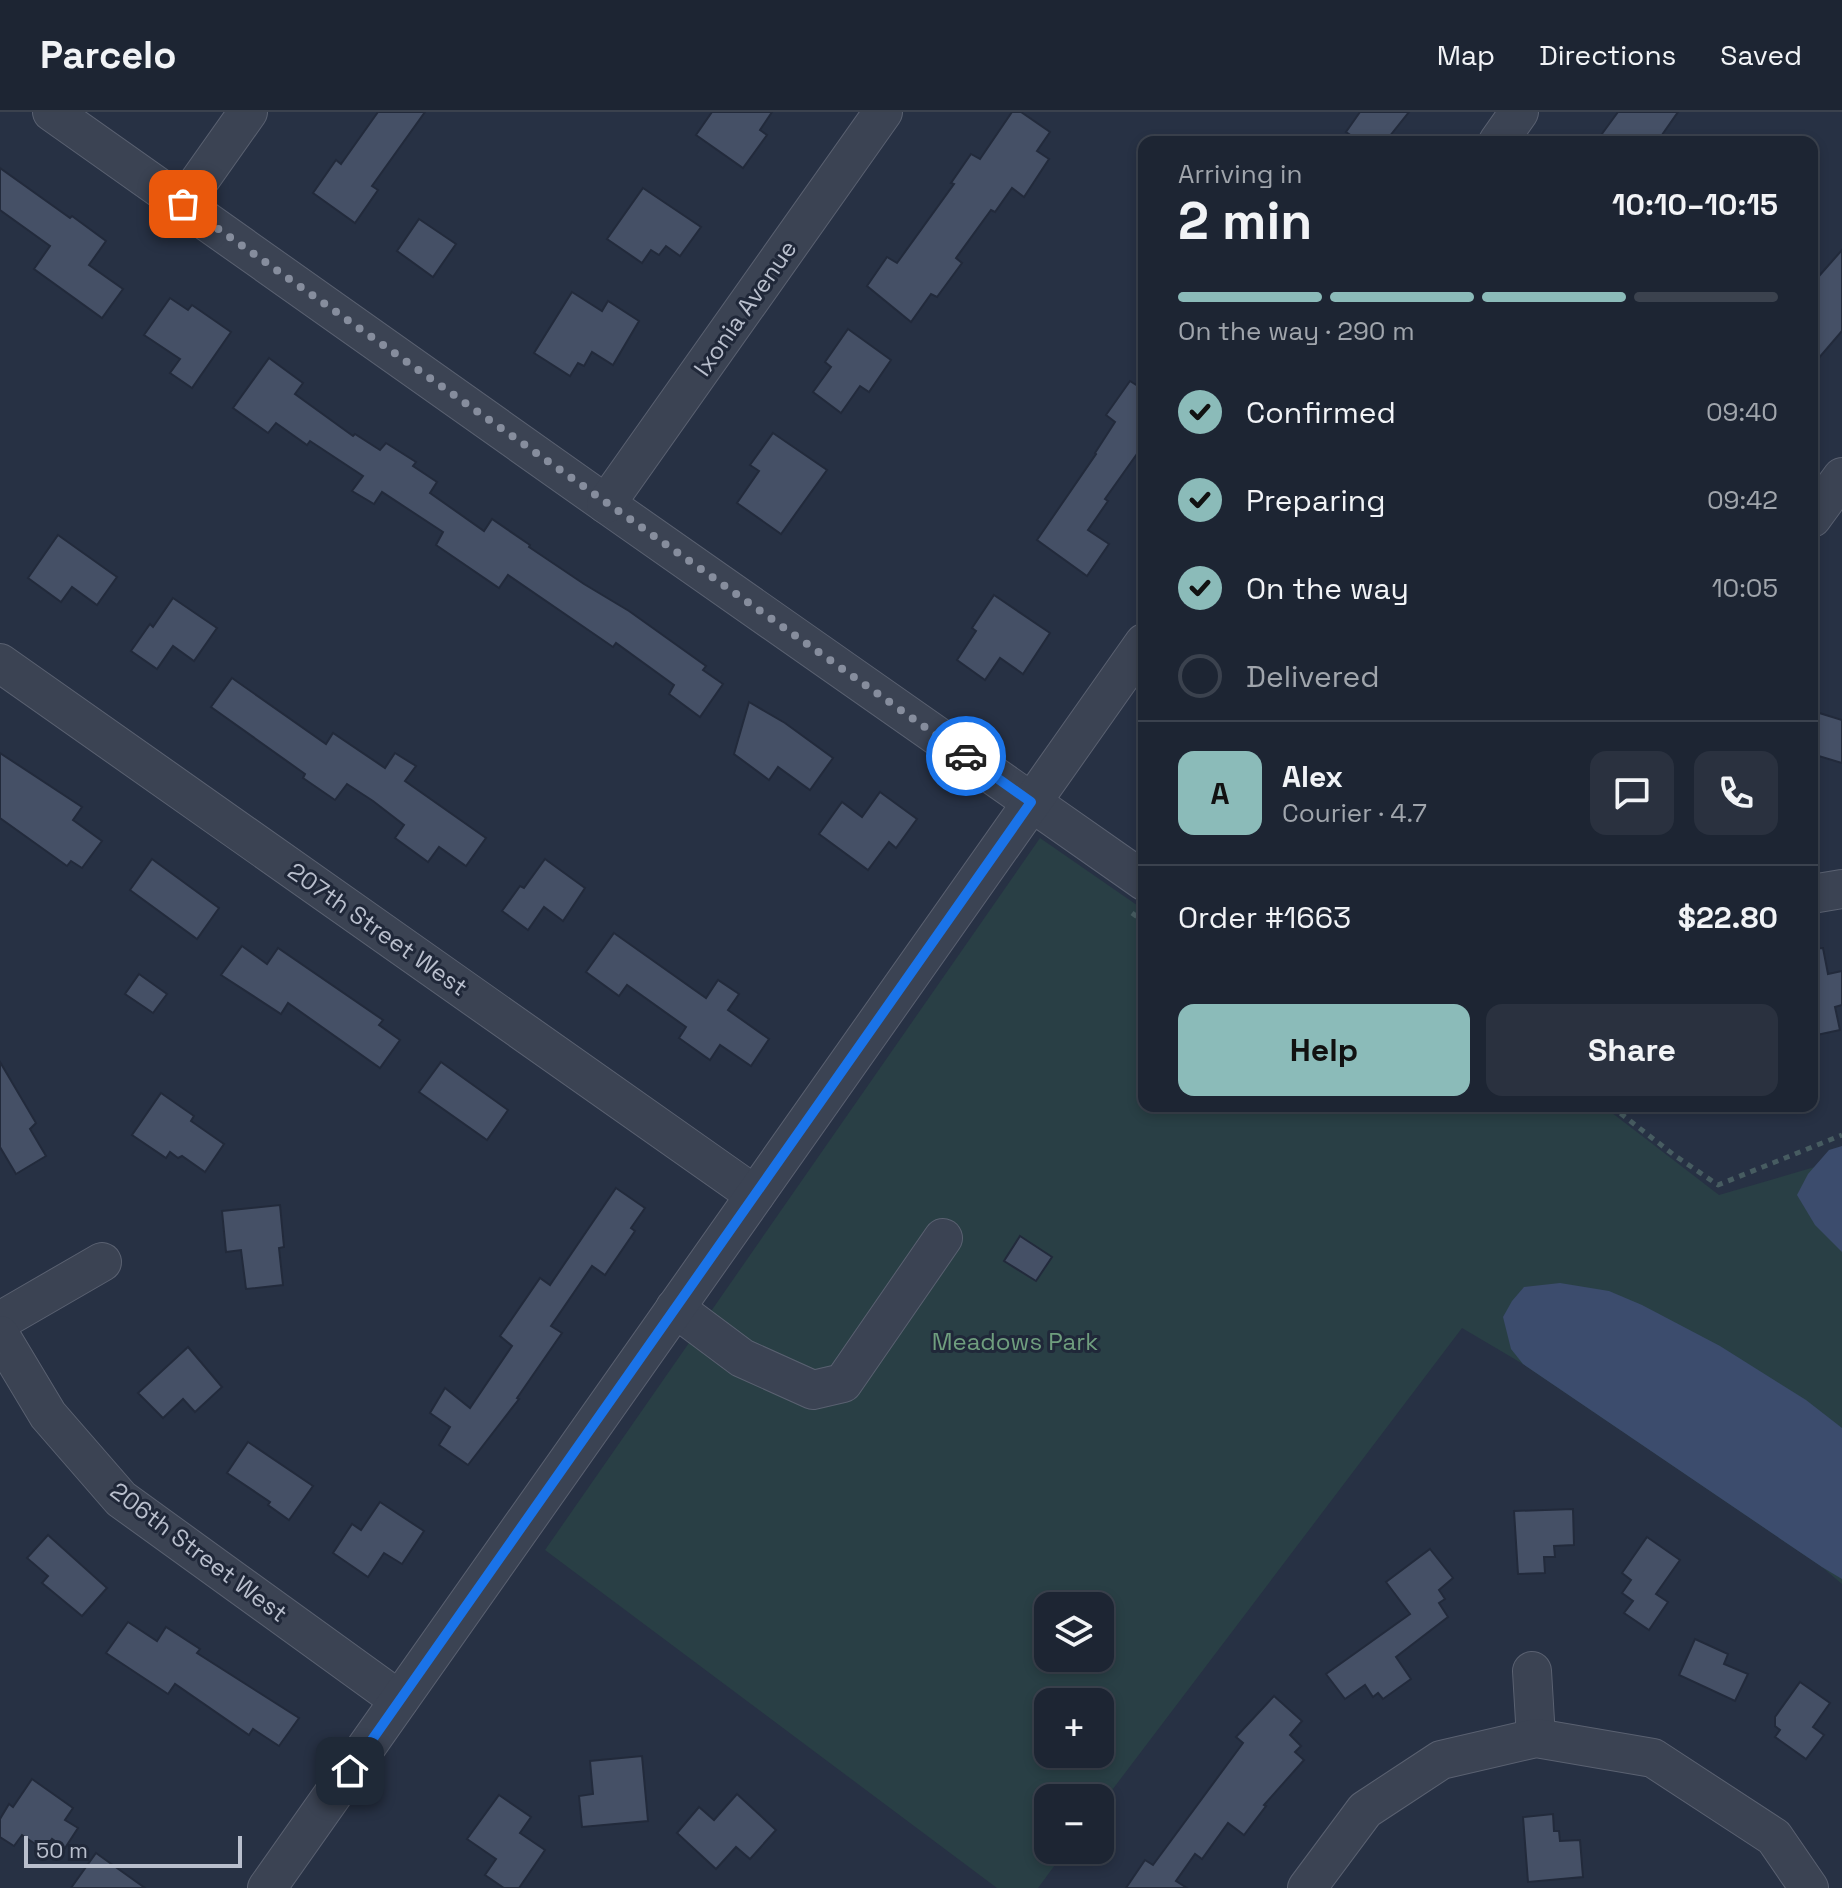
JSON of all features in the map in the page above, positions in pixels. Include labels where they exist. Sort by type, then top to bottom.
[{"type":"street","points":[[52,112],[1138,877]]},
{"type":"street","points":[[183,204],[248,112]]},
{"type":"street","name":"Ixonia Avenue","points":[[606,504],[883,112]]},
{"type":"street","points":[[1502,136],[1519,112]]},
{"type":"street","points":[[1818,510],[1842,477]]},
{"type":"street","points":[[267,1888],[1138,651]]},
{"type":"street","name":"207th Street West","points":[[0,663],[755,1195]]},
{"type":"street","points":[[1818,893],[1842,889]]},
{"type":"street","points":[[675,1308],[742,1358],[813,1390],[843,1383],[943,1238]]},
{"type":"street","points":[[0,1321],[102,1262]]},
{"type":"street","name":"206th Street West","points":[[0,1335],[48,1415],[121,1499],[399,1700]]},
{"type":"street","points":[[1532,1671],[1536,1738]]},
{"type":"street","points":[[1307,1888],[1365,1810],[1441,1760],[1536,1738],[1653,1758],[1774,1837],[1809,1888]]},
{"type":"path","points":[[1619,1112],[1718,1185],[1842,1135]]},
{"type":"green space","name":"Meadows Park","points":[[1040,838],[1138,906],[1138,1112],[1611,1112],[1719,1195],[1842,1159],[1842,1584],[1822,1567],[1523,1364],[1462,1328],[1114,1788],[1114,1784],[1034,1784],[1034,1864],[1056,1864],[1038,1888],[997,1888],[545,1550]]},
{"type":"water","points":[[1842,1146],[1842,1252],[1815,1225],[1797,1195],[1808,1174],[1829,1150]]},
{"type":"water","points":[[1560,1283],[1609,1291],[1642,1305],[1720,1346],[1806,1400],[1842,1428],[1842,1579],[1523,1364],[1511,1349],[1503,1317],[1524,1287]]},
{"type":"building","points":[[378,112],[425,112],[372,186],[378,190],[355,223],[313,193],[336,160],[341,164]]},
{"type":"building","points":[[712,112],[772,112],[760,130],[767,135],[743,168],[696,135]]},
{"type":"building","points":[[1012,112],[1021,112],[1050,132],[1037,151],[1049,159],[1024,197],[1012,188],[995,212],[991,210],[956,258],[962,263],[937,297],[931,294],[911,322],[867,286],[887,257],[897,263],[954,184],[951,183],[971,154],[980,159]]},
{"type":"building","points":[[1360,112],[1409,112],[1390,136],[1352,136],[1346,132]]},
{"type":"building","points":[[1618,112],[1678,112],[1661,136],[1600,136]]},
{"type":"building","points":[[0,168],[106,241],[89,265],[123,289],[102,318],[34,269],[50,246],[0,210]]},
{"type":"building","points":[[643,188],[701,227],[680,256],[666,246],[659,255],[651,250],[642,263],[607,239]]},
{"type":"building","points":[[419,219],[456,244],[433,277],[397,251]]},
{"type":"building","points":[[1842,250],[1842,331],[1818,359],[1818,277]]},
{"type":"building","points":[[572,292],[602,311],[608,301],[639,321],[613,365],[592,352],[584,366],[578,363],[570,376],[534,353]]},
{"type":"building","points":[[170,298],[188,310],[192,305],[231,332],[192,388],[170,373],[180,359],[144,335]]},
{"type":"building","points":[[848,329],[891,360],[869,392],[860,386],[841,413],[813,392],[831,367],[825,362]]},
{"type":"building","points":[[269,358],[303,383],[295,394],[353,436],[355,434],[380,450],[386,443],[416,462],[413,466],[437,482],[430,493],[484,531],[492,519],[706,666],[703,670],[723,684],[700,717],[669,694],[674,685],[616,643],[613,647],[508,575],[499,588],[436,545],[443,532],[382,492],[374,504],[352,491],[363,476],[310,441],[307,445],[276,423],[268,433],[233,408]]},
{"type":"building","points":[[1130,381],[1138,386],[1138,452],[1105,499],[1108,501],[1088,530],[1109,544],[1087,576],[1037,540],[1115,422],[1106,415]]},
{"type":"building","points":[[773,433],[827,470],[781,534],[737,503],[759,471],[750,465]]},
{"type":"building","points":[[58,535],[117,577],[97,605],[72,587],[61,602],[28,578]]},
{"type":"building","points":[[994,595],[1050,633],[1023,674],[1000,658],[985,680],[957,660],[976,631],[972,628]]},
{"type":"building","points":[[173,598],[217,628],[194,661],[173,646],[157,669],[131,651]]},
{"type":"building","points":[[232,678],[326,744],[333,733],[385,768],[395,753],[416,766],[405,781],[486,838],[466,866],[439,847],[428,862],[395,838],[404,825],[373,801],[347,784],[335,800],[303,778],[305,774],[211,707]]},
{"type":"building","points":[[749,702],[785,723],[833,758],[810,790],[778,767],[769,780],[734,754]]},
{"type":"building","points":[[1818,713],[1842,720],[1842,763],[1818,756]]},
{"type":"building","points":[[0,753],[82,807],[73,820],[102,841],[82,868],[71,861],[67,866],[0,818]]},
{"type":"building","points":[[880,792],[917,819],[896,848],[889,842],[868,870],[819,834],[842,802],[862,817]]},
{"type":"building","points":[[152,859],[219,908],[197,939],[130,890]]},
{"type":"building","points":[[545,859],[585,888],[563,921],[544,907],[528,930],[502,911]]},
{"type":"building","points":[[614,933],[706,998],[718,980],[739,994],[728,1010],[769,1039],[751,1066],[720,1045],[710,1060],[679,1038],[686,1027],[627,985],[619,996],[586,972]]},
{"type":"building","points":[[242,946],[267,964],[278,948],[383,1020],[379,1025],[400,1040],[380,1068],[288,1003],[281,1014],[221,975]]},
{"type":"building","points":[[1818,948],[1823,948],[1828,974],[1842,971],[1842,1005],[1835,1007],[1840,1030],[1818,1035]]},
{"type":"building","points":[[139,974],[167,994],[153,1013],[125,994]]},
{"type":"building","points":[[0,1062],[36,1123],[30,1129],[46,1156],[16,1174],[0,1147]]},
{"type":"building","points":[[441,1062],[508,1110],[487,1140],[419,1092]]},
{"type":"building","points":[[161,1093],[194,1116],[191,1121],[224,1144],[205,1172],[182,1156],[178,1158],[170,1152],[166,1158],[132,1135]]},
{"type":"building","points":[[616,1188],[645,1208],[631,1228],[635,1231],[605,1275],[592,1266],[551,1326],[562,1333],[519,1399],[468,1465],[439,1445],[450,1427],[430,1413],[445,1388],[470,1408],[512,1346],[500,1336],[540,1278],[550,1285]]},
{"type":"building","points":[[280,1205],[284,1247],[279,1248],[283,1285],[246,1289],[241,1250],[226,1252],[222,1211]]},
{"type":"building","points":[[1020,1236],[1052,1257],[1036,1281],[1004,1261]]},
{"type":"building","points":[[188,1347],[222,1387],[195,1412],[183,1399],[163,1418],[138,1393]]},
{"type":"building","points":[[248,1442],[313,1486],[289,1520],[268,1505],[270,1502],[227,1473]]},
{"type":"building","points":[[380,1502],[424,1531],[402,1564],[384,1553],[368,1577],[333,1553],[352,1524],[361,1530]]},
{"type":"building","points":[[1573,1509],[1574,1545],[1554,1546],[1555,1557],[1544,1557],[1545,1573],[1518,1574],[1514,1511]]},
{"type":"building","points":[[48,1535],[107,1588],[82,1616],[42,1583],[48,1576],[27,1558]]},
{"type":"building","points":[[1647,1537],[1680,1560],[1656,1594],[1668,1602],[1649,1630],[1624,1613],[1633,1601],[1622,1593],[1631,1580],[1622,1573]]},
{"type":"building","points":[[1430,1549],[1453,1578],[1439,1590],[1445,1599],[1439,1603],[1448,1617],[1396,1657],[1411,1679],[1383,1699],[1378,1693],[1373,1697],[1365,1685],[1345,1699],[1326,1674],[1410,1614],[1386,1582]]},
{"type":"building","points":[[128,1622],[157,1641],[166,1627],[200,1649],[197,1653],[299,1718],[279,1746],[253,1729],[249,1735],[175,1684],[168,1694],[106,1653]]},
{"type":"building","points":[[1695,1639],[1728,1654],[1724,1664],[1748,1674],[1735,1701],[1679,1675]]},
{"type":"building","points":[[1800,1682],[1830,1703],[1813,1727],[1824,1735],[1806,1759],[1775,1737],[1780,1730],[1775,1726],[1775,1717]]},
{"type":"building","points":[[1274,1696],[1302,1721],[1290,1735],[1301,1746],[1295,1752],[1304,1760],[1264,1805],[1244,1835],[1228,1823],[1202,1859],[1195,1854],[1176,1881],[1187,1888],[1126,1888],[1145,1860],[1153,1865],[1243,1743],[1236,1737]]},
{"type":"building","points":[[642,1756],[648,1821],[582,1827],[579,1796],[593,1794],[590,1761]]},
{"type":"building","points":[[32,1779],[73,1808],[65,1820],[78,1828],[65,1848],[52,1839],[44,1850],[22,1835],[14,1846],[0,1837],[0,1819],[9,1804],[13,1807]]},
{"type":"building","points":[[737,1794],[776,1830],[750,1859],[736,1847],[716,1869],[677,1833],[699,1807],[714,1820]]},
{"type":"building","points":[[499,1795],[531,1817],[520,1833],[545,1850],[519,1888],[504,1888],[485,1875],[496,1859],[467,1839]]},
{"type":"building","points":[[1553,1814],[1554,1831],[1559,1831],[1560,1841],[1580,1840],[1583,1877],[1528,1882],[1523,1817]]},
{"type":"building","points":[[96,1853],[145,1888],[71,1888]]},
{"type":"way so far","points":[[183,204],[966,756]]},
{"type":"route","points":[[350,1771],[1031,802],[966,756]]}]
